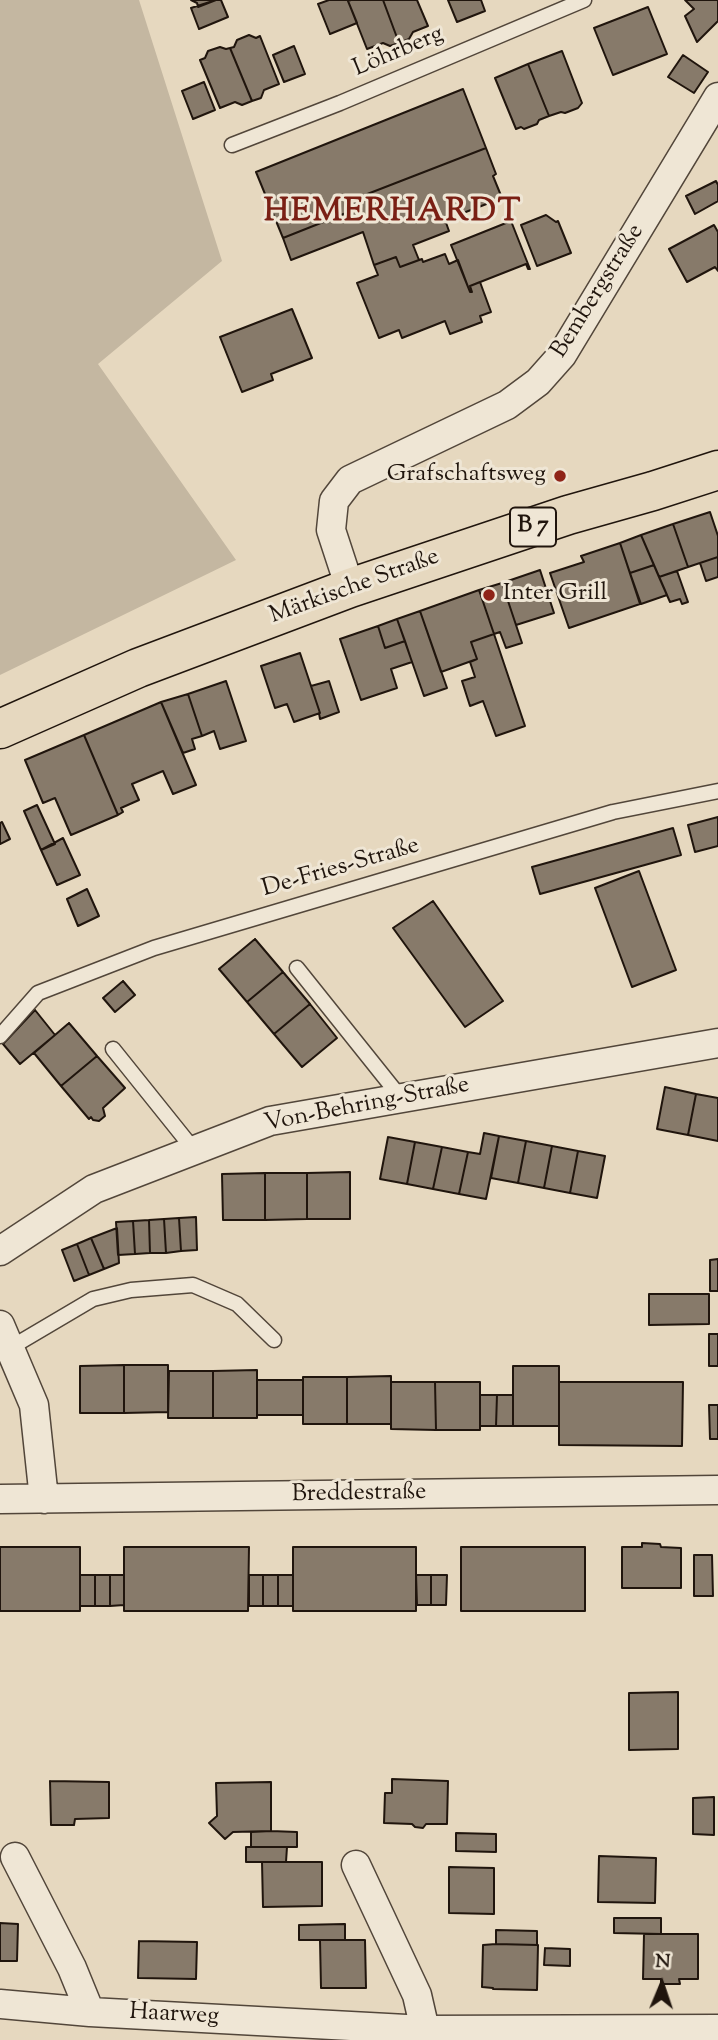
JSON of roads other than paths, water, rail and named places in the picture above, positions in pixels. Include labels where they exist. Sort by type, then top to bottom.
[{"type":"main road","name":"Märkische Straße","points":[[0,729],[138,668],[350,588],[568,515],[718,470]]},
{"type":"street","name":"Bembergstraße","points":[[350,588],[331,530],[334,501],[349,480],[507,405],[538,382],[562,355],[718,97]]},
{"type":"street","name":"Von-Behring-Straße","points":[[0,1251],[94,1189],[270,1121],[718,1043]]},
{"type":"street","points":[[5,1336],[34,1405],[44,1499]]},
{"type":"street","name":"Breddestraße","points":[[0,1499],[718,1490]]},
{"type":"street","points":[[15,1857],[72,1968],[90,2012]]},
{"type":"street","points":[[356,1865],[416,1995],[425,2029]]},
{"type":"street","name":"Haarweg","points":[[0,2004],[90,2012],[425,2029],[718,2029]]},
{"type":"lane","name":"Löhrberg","points":[[232,145],[340,103],[584,0]]},
{"type":"lane","name":"De-Fries-Straße","points":[[0,1036],[38,993],[154,948],[613,813],[718,791]]},
{"type":"lane","points":[[297,968],[401,1098]]},
{"type":"lane","points":[[113,1049],[194,1150]]},
{"type":"lane","points":[[5,1336],[93,1299],[131,1290],[193,1285],[237,1304],[274,1340]]},
{"type":"place","name":"Grafschaftsweg","points":[[560,476]]},
{"type":"place","name":"Inter Grill","points":[[489,595]]},
{"type":"district","name":"HEMERHARDT","points":[[393,215]]}]
